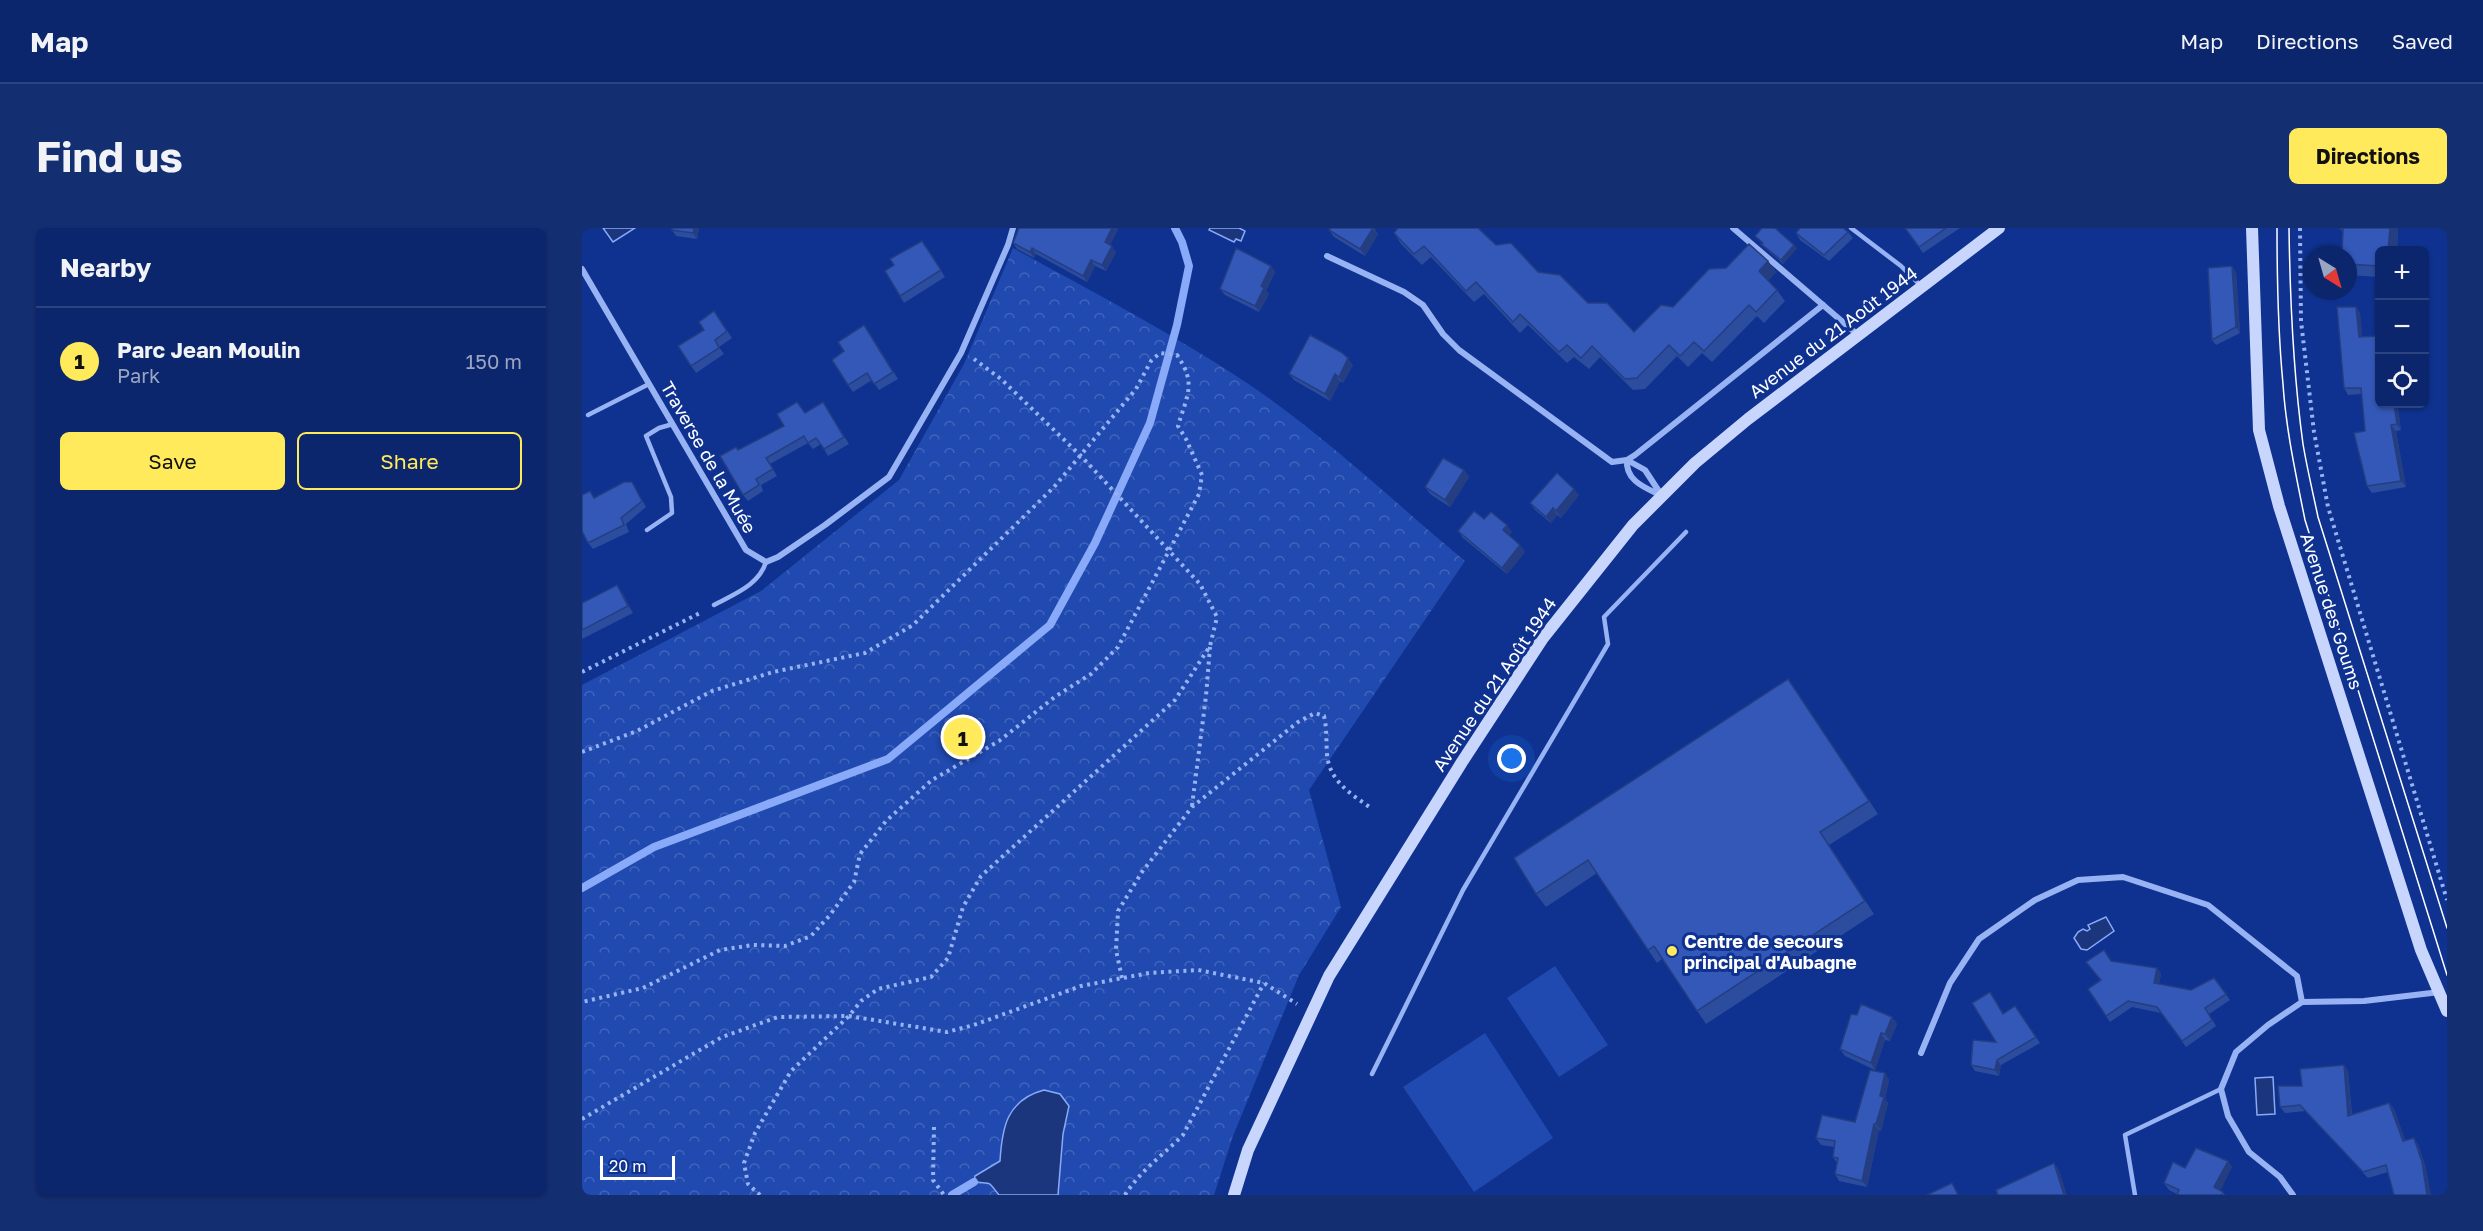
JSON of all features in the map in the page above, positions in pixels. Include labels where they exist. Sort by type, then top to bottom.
[{"type":"main road","name":"Avenue du 21 Août 1944","points":[[1234,1195],[1248,1150],[1329,976],[1462,762],[1543,638],[1633,525],[1695,463],[1999,228]]},
{"type":"main road","name":"Avenue des Goums","points":[[2252,228],[2259,430],[2279,506],[2421,950],[2444,997],[2447,1011]]},
{"type":"street","points":[[766,562],[778,557],[825,525],[889,477],[961,352],[1008,245],[1013,228]]},
{"type":"street","points":[[1733,228],[1858,336]]},
{"type":"street","points":[[1327,256],[1423,305],[1443,334],[1459,350],[1612,462],[1627,460],[1823,305]]},
{"type":"street","name":"Traverse de la Muée","points":[[582,269],[746,550],[766,562]]},
{"type":"street","points":[[1627,460],[1645,470],[1662,496]]},
{"type":"street","points":[[1627,460],[1626,468],[1636,482],[1662,496]]},
{"type":"street","points":[[1921,1053],[1950,983],[1979,939],[2035,900],[2078,880],[2123,877],[2208,905],[2297,976],[2302,1002]]},
{"type":"street","points":[[2293,1195],[2280,1177],[2249,1152],[2228,1116],[2221,1089],[2236,1052],[2268,1025],[2302,1002],[2444,997]]},
{"type":"lane","points":[[1851,228],[1901,266],[1922,287]]},
{"type":"lane","points":[[588,415],[650,384]]},
{"type":"lane","points":[[647,530],[672,513],[671,497],[646,436],[659,428],[673,424]]},
{"type":"lane","points":[[1372,1074],[1463,890],[1608,644],[1604,617],[1686,532]]},
{"type":"lane","points":[[714,605],[755,581],[763,571],[766,562]]},
{"type":"lane","points":[[2135,1195],[2125,1135],[2221,1089]]},
{"type":"path","points":[[2300,228],[2301,321],[2314,432],[2328,507],[2447,900]]},
{"type":"path","points":[[961,352],[1001,379],[1081,456],[1200,584],[1216,617],[1210,646],[1192,807]]},
{"type":"path","points":[[582,752],[637,731],[712,691],[773,672],[865,653],[913,625],[1054,487],[1136,389],[1151,361],[1160,353],[1177,355],[1186,369],[1190,386],[1178,426],[1202,475],[1199,494],[1118,647],[1091,674],[1056,696],[999,741],[932,780],[886,821],[860,854],[854,882],[811,936],[785,946],[753,945],[720,950],[643,988],[582,1002]]},
{"type":"path","points":[[582,672],[714,605]]},
{"type":"path","points":[[760,1195],[748,1184],[744,1163],[755,1133],[791,1071],[849,1017],[861,1001],[878,989],[931,977],[948,958],[963,907],[981,876],[1175,700],[1210,646]]},
{"type":"path","points":[[1122,978],[1116,950],[1118,911],[1142,872],[1192,807],[1298,722],[1315,713],[1324,716],[1328,730],[1329,767],[1343,789],[1371,808]]},
{"type":"path","points":[[582,1119],[722,1037],[778,1017],[849,1017],[947,1032],[974,1025],[1081,986],[1149,973],[1198,970],[1264,983],[1311,1012]]},
{"type":"path","points":[[1125,1195],[1136,1177],[1183,1135],[1264,983]]},
{"type":"path","points":[[934,1127],[933,1180],[944,1195]]},
{"type":"green space","points":[[1013,248],[1163,331],[1250,385],[1333,448],[1465,561],[1309,790],[1341,907],[1299,975],[1233,1136],[1214,1195],[582,1195],[582,685],[761,591],[899,480],[964,364]]},
{"type":"green space","points":[[1555,966],[1608,1045],[1559,1077],[1507,998]]},
{"type":"green space","points":[[1485,1033],[1553,1138],[1474,1192],[1403,1087]]},
{"type":"shaded area","points":[[603,228],[635,228],[613,242]]},
{"type":"shaded area","points":[[1210,228],[1239,228],[1245,231],[1241,241],[1236,239],[1234,242],[1209,230]]},
{"type":"shaded area","points":[[2106,917],[2114,931],[2087,950],[2081,949],[2074,938],[2078,932],[2083,929],[2087,931],[2090,929],[2088,925]]},
{"type":"shaded area","points":[[2273,1077],[2275,1114],[2257,1115],[2255,1078]]},
{"type":"shaded area","points":[[1044,1090],[1060,1094],[1069,1106],[1063,1134],[1058,1195],[999,1195],[989,1184],[974,1182],[975,1176],[1000,1161],[1005,1126],[1014,1108],[1032,1095]]},
{"type":"building","points":[[672,228],[694,228],[693,233],[672,230]]},
{"type":"building","points":[[1019,228],[1112,228],[1105,242],[1112,246],[1102,265],[1091,260],[1083,276],[1032,248],[1030,252],[1013,243]]},
{"type":"building","points":[[1331,228],[1373,228],[1360,249],[1329,230]]},
{"type":"building","points":[[1398,228],[1478,228],[1496,245],[1511,243],[1538,272],[1560,275],[1588,303],[1607,303],[1634,332],[1661,305],[1673,307],[1709,269],[1726,268],[1749,244],[1768,261],[1759,271],[1777,290],[1756,312],[1749,305],[1704,351],[1694,342],[1680,356],[1669,345],[1637,378],[1625,379],[1592,346],[1581,358],[1567,345],[1559,352],[1520,314],[1513,322],[1476,282],[1466,291],[1424,246],[1414,254],[1394,233]]},
{"type":"building","points":[[1762,228],[1775,228],[1794,245],[1781,260],[1761,244],[1763,243],[1755,236]]},
{"type":"building","points":[[1800,228],[1843,228],[1848,232],[1824,255],[1796,233]]},
{"type":"building","points":[[1905,228],[1946,228],[1919,247]]},
{"type":"building","points":[[2390,228],[2388,246],[2375,246],[2375,266],[2357,265],[2357,246],[2342,246],[2343,229],[2340,229]]},
{"type":"building","points":[[922,241],[941,270],[900,296],[885,271],[894,265],[890,259]]},
{"type":"building","points":[[1236,248],[1271,266],[1261,286],[1264,288],[1255,306],[1220,289]]},
{"type":"building","points":[[2232,266],[2236,327],[2212,340],[2208,268]]},
{"type":"building","points":[[2337,307],[2356,307],[2359,337],[2375,336],[2375,408],[2395,408],[2397,424],[2391,425],[2401,481],[2367,486],[2354,433],[2365,431],[2361,388],[2344,388]]},
{"type":"building","points":[[714,311],[727,331],[715,340],[719,348],[691,366],[678,346],[704,330],[699,322]]},
{"type":"building","points":[[864,325],[893,372],[874,384],[867,373],[848,385],[832,360],[844,351],[838,342]]},
{"type":"building","points":[[1310,335],[1348,358],[1339,377],[1335,374],[1325,394],[1289,374]]},
{"type":"building","points":[[797,402],[805,413],[823,402],[844,437],[824,449],[816,438],[808,443],[804,436],[766,458],[773,469],[756,479],[759,485],[743,495],[720,456],[736,447],[738,450],[784,426],[777,414]]},
{"type":"building","points":[[1443,458],[1464,470],[1445,500],[1425,487]]},
{"type":"building","points":[[1557,473],[1574,489],[1556,511],[1553,508],[1546,517],[1530,503]]},
{"type":"building","points":[[624,482],[632,482],[642,501],[621,518],[624,525],[588,543],[582,531],[582,495],[590,491],[594,498]]},
{"type":"building","points":[[1474,511],[1484,519],[1491,512],[1507,525],[1503,530],[1520,545],[1502,568],[1458,531]]},
{"type":"building","points":[[617,585],[628,606],[582,630],[582,603]]},
{"type":"building","points":[[1788,679],[1869,801],[1820,832],[1865,901],[1697,1011],[1654,946],[1648,950],[1588,860],[1536,894],[1514,858]]},
{"type":"building","points":[[2104,950],[2111,961],[2157,968],[2154,983],[2191,990],[2214,978],[2226,994],[2205,1008],[2212,1020],[2182,1041],[2157,1007],[2128,1001],[2106,1016],[2088,989],[2101,980],[2086,962]]},
{"type":"building","points":[[1990,992],[2003,1014],[2015,1006],[2036,1037],[1997,1060],[1995,1070],[1971,1065],[1973,1040],[1996,1042],[1972,1003]]},
{"type":"building","points":[[1861,1004],[1892,1017],[1885,1034],[1881,1033],[1871,1063],[1840,1049],[1851,1014],[1857,1015]]},
{"type":"building","points":[[2344,1065],[2348,1116],[2389,1103],[2403,1141],[2414,1138],[2422,1162],[2427,1195],[2394,1195],[2386,1165],[2363,1172],[2300,1105],[2280,1107],[2278,1086],[2302,1086],[2300,1069]]},
{"type":"building","points":[[1870,1070],[1885,1073],[1880,1096],[1884,1097],[1876,1124],[1874,1124],[1862,1181],[1835,1174],[1838,1158],[1833,1157],[1835,1141],[1816,1138],[1822,1115],[1855,1122]]},
{"type":"building","points":[[2196,1148],[2228,1161],[2214,1187],[2223,1192],[2222,1195],[2177,1195],[2179,1190],[2164,1183],[2173,1162],[2185,1168]]},
{"type":"building","points":[[2054,1163],[2064,1195],[1998,1195],[1996,1190]]},
{"type":"building","points":[[1952,1183],[1958,1195],[1927,1195]]},
{"type":"waterway","points":[[582,888],[654,847],[888,759],[1050,625],[1095,543],[1150,423],[1177,325],[1189,266],[1175,228]]},
{"type":"waterway","points":[[952,1195],[974,1182]]},
{"type":"tram line","points":[[2277,228],[2279,326],[2284,401],[2305,520],[2447,975]]},
{"type":"tram line","points":[[2289,228],[2294,363],[2303,444],[2318,517],[2447,928]]},
{"type":"place","name":"Parc Jean Moulin","points":[[963,737]]},
{"type":"place","name":"Centre de secours principal d'Aubagne","points":[[1672,951]]}]
